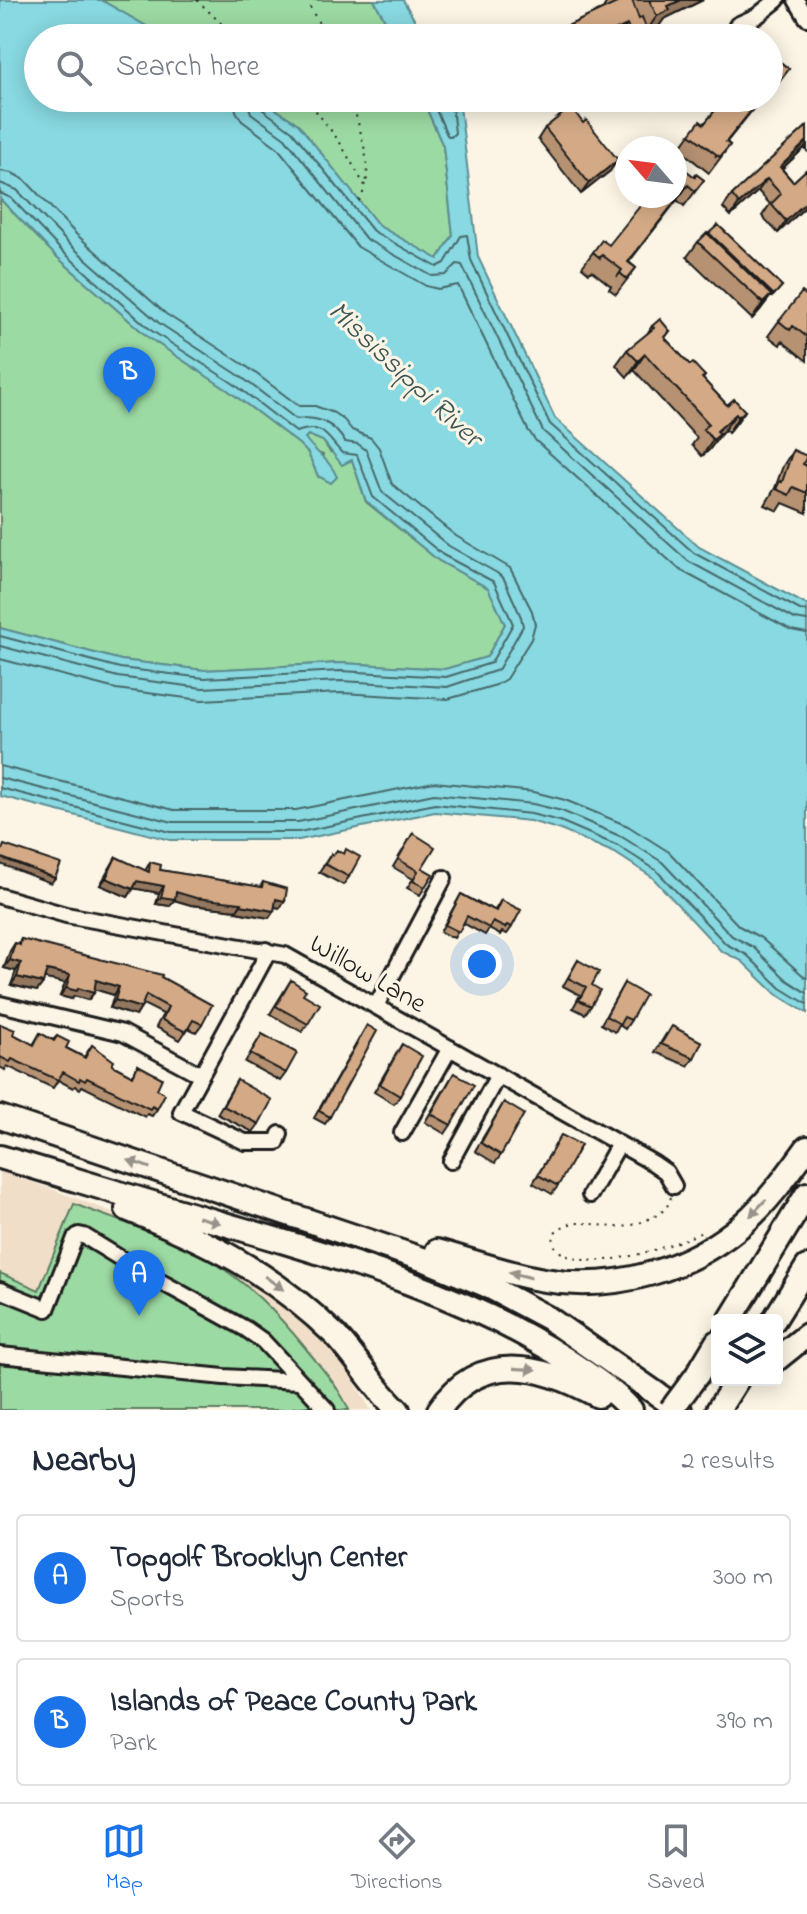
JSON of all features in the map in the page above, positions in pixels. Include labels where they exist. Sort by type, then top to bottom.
[{"type":"highway","points":[[0,1117],[428,1261],[486,1285],[548,1318],[686,1410]]},
{"type":"highway","points":[[213,1188],[520,1275],[560,1282],[598,1283],[656,1272],[715,1244],[763,1203],[807,1148]]},
{"type":"highway","points":[[0,1157],[221,1250],[260,1273],[311,1313],[342,1343],[398,1410]]},
{"type":"highway","points":[[0,1157],[333,1257],[443,1295],[544,1346],[614,1392],[631,1410]]},
{"type":"highway","points":[[734,1314],[807,1194]]},
{"type":"highway","points":[[778,1314],[807,1267]]},
{"type":"highway","points":[[311,1313],[355,1369],[378,1410]]},
{"type":"highway","points":[[783,1354],[807,1335]]},
{"type":"highway","points":[[642,1383],[675,1410],[711,1352]]},
{"type":"highway","points":[[446,1402],[485,1375],[503,1369],[528,1368],[571,1382],[620,1410]]},
{"type":"street","points":[[739,24],[757,16],[777,0]]},
{"type":"street","points":[[796,0],[807,18]]},
{"type":"street","points":[[376,1006],[444,878]]},
{"type":"street","name":"Willow Lane","points":[[0,898],[66,915],[285,955],[619,1144],[666,1172],[674,1186]]},
{"type":"street","points":[[266,950],[264,960],[181,1112],[245,1142],[277,1142],[280,1134]]},
{"type":"street","points":[[0,1004],[123,1033],[201,1075]]},
{"type":"street","points":[[402,1133],[450,1048]]},
{"type":"street","points":[[451,1161],[498,1075]]},
{"type":"street","points":[[590,1195],[619,1144]]},
{"type":"street","points":[[0,1290],[47,1309],[75,1238],[84,1236],[263,1341],[327,1410]]},
{"type":"street","points":[[0,1355],[224,1377],[299,1381]]},
{"type":"path","points":[[306,0],[319,24]]},
{"type":"path","points":[[199,1],[222,24]]},
{"type":"path","points":[[317,112],[339,141],[359,179],[366,186]]},
{"type":"path","points":[[354,112],[365,160],[366,186],[359,201]]},
{"type":"path","points":[[674,1186],[667,1207],[643,1222],[621,1227],[568,1223],[553,1236],[556,1249],[574,1258],[610,1258],[652,1250],[703,1231]]},
{"type":"shaded area","points":[[0,1172],[178,1237],[219,1257],[311,1322],[347,1369],[371,1410],[0,1410]]},
{"type":"green space","points":[[101,0],[374,0],[387,24],[143,24]]},
{"type":"green space","points":[[280,112],[428,112],[443,146],[453,235],[438,259],[379,226],[298,124]]},
{"type":"green space","points":[[0,199],[56,256],[148,337],[229,391],[299,444],[308,453],[318,476],[323,455],[314,452],[305,438],[308,435],[323,441],[330,452],[352,460],[366,502],[439,561],[489,588],[505,624],[487,657],[445,669],[341,663],[204,670],[121,660],[0,628]]},
{"type":"green space","points":[[74,1204],[172,1241],[233,1276],[260,1298],[296,1337],[336,1386],[349,1410],[0,1410],[0,1273],[39,1290]]},
{"type":"water","name":"Mississippi River","points":[[0,0],[101,0],[143,24],[24,24],[24,112],[280,112],[298,124],[379,226],[438,259],[453,235],[443,146],[428,112],[461,112],[478,257],[555,418],[699,547],[807,605],[807,1013],[776,994],[742,961],[721,951],[652,877],[615,853],[530,821],[435,812],[299,840],[170,840],[0,796],[0,628],[121,660],[204,670],[341,663],[445,669],[487,657],[505,624],[488,588],[439,561],[366,501],[352,460],[342,465],[323,441],[308,435],[305,438],[337,477],[331,483],[318,476],[308,453],[299,444],[229,391],[148,337],[56,256],[0,199]]},
{"type":"water","points":[[374,0],[403,0],[417,24],[387,24]]},
{"type":"building","points":[[616,0],[632,0],[639,19],[642,17],[645,24],[572,24],[617,3]]},
{"type":"building","points":[[649,0],[681,0],[657,16]]},
{"type":"building","points":[[565,112],[575,112],[583,123],[586,120],[615,156],[615,162],[589,183],[545,128]]},
{"type":"building","points":[[714,112],[750,112],[726,142],[730,145],[720,157],[690,134],[700,121],[704,124]]},
{"type":"building","points":[[807,126],[807,141],[780,167],[793,182],[807,169],[807,201],[786,221],[771,204],[781,194],[767,179],[739,204],[732,195]]},
{"type":"building","points":[[687,171],[704,180],[695,191],[688,185]]},
{"type":"building","points":[[638,208],[670,208],[628,262],[636,268],[627,279],[620,273],[622,270],[593,252],[602,240],[609,245]]},
{"type":"building","points":[[718,225],[782,286],[774,295],[709,233]]},
{"type":"building","points":[[707,233],[771,295],[763,303],[698,242]]},
{"type":"building","points":[[802,292],[807,296],[807,337],[793,326],[790,330],[779,321]]},
{"type":"building","points":[[660,319],[670,331],[664,337],[690,365],[693,363],[705,376],[702,378],[727,405],[734,399],[745,411],[738,417],[736,414],[717,431],[720,434],[713,440],[703,429],[709,424],[645,354],[638,361],[627,350],[654,328],[652,326]]},
{"type":"building","points":[[793,450],[807,456],[803,464],[807,466],[807,493],[793,487],[789,495],[776,489],[782,482]]},
{"type":"building","points":[[413,833],[435,847],[422,868],[433,874],[425,887],[413,881],[418,871],[398,859]]},
{"type":"building","points":[[4,845],[61,864],[55,878],[2,858],[0,862],[0,849]]},
{"type":"building","points":[[346,849],[360,857],[349,877],[325,864],[331,854],[337,850],[344,854]]},
{"type":"building","points":[[116,857],[149,872],[150,862],[161,865],[160,870],[262,887],[263,882],[287,889],[285,901],[276,899],[274,911],[176,892],[175,899],[161,897],[164,886],[137,881],[133,889],[106,878]]},
{"type":"building","points":[[461,894],[496,911],[501,900],[521,910],[512,927],[507,925],[505,928],[493,922],[489,928],[467,916],[459,932],[445,925]]},
{"type":"building","points":[[21,939],[162,975],[212,1005],[202,1024],[193,1020],[186,1032],[162,1020],[168,1007],[146,995],[141,1008],[115,1000],[119,987],[96,980],[94,993],[66,988],[70,975],[47,970],[43,983],[17,977],[21,963],[10,960],[15,943],[20,945]]},
{"type":"building","points":[[578,960],[599,972],[592,985],[600,990],[591,1006],[579,1000],[586,987],[568,978]]},
{"type":"building","points":[[291,980],[306,990],[303,994],[320,1004],[308,1024],[276,1006]]},
{"type":"building","points":[[624,983],[645,995],[631,1020],[624,1017],[620,1024],[606,1016]]},
{"type":"building","points":[[0,1024],[15,1030],[13,1034],[34,1045],[40,1033],[54,1041],[57,1036],[69,1042],[66,1048],[85,1058],[92,1045],[114,1061],[112,1065],[133,1076],[138,1065],[162,1078],[157,1089],[165,1094],[157,1109],[152,1106],[150,1109],[87,1078],[85,1081],[80,1078],[79,1081],[63,1072],[58,1080],[12,1059],[10,1062],[0,1057]]},
{"type":"building","points":[[367,1025],[377,1031],[330,1117],[319,1111]]},
{"type":"building","points":[[672,1026],[702,1042],[694,1058],[661,1044]]},
{"type":"building","points":[[262,1034],[297,1053],[286,1073],[250,1054]]},
{"type":"building","points":[[402,1044],[422,1056],[400,1096],[380,1084]]},
{"type":"building","points":[[454,1073],[474,1085],[451,1125],[431,1114]]},
{"type":"building","points":[[237,1080],[272,1100],[259,1124],[223,1106]]},
{"type":"building","points":[[504,1102],[524,1114],[501,1155],[481,1143]]},
{"type":"building","points":[[561,1135],[581,1145],[558,1186],[538,1175]]},
{"type":"building","points":[[313,1406],[313,1410],[293,1408]]},
{"type":"place","name":"Islands of Peace County Park","points":[[129,413]]},
{"type":"place","name":"Topgolf Brooklyn Center","points":[[139,1316]]}]
